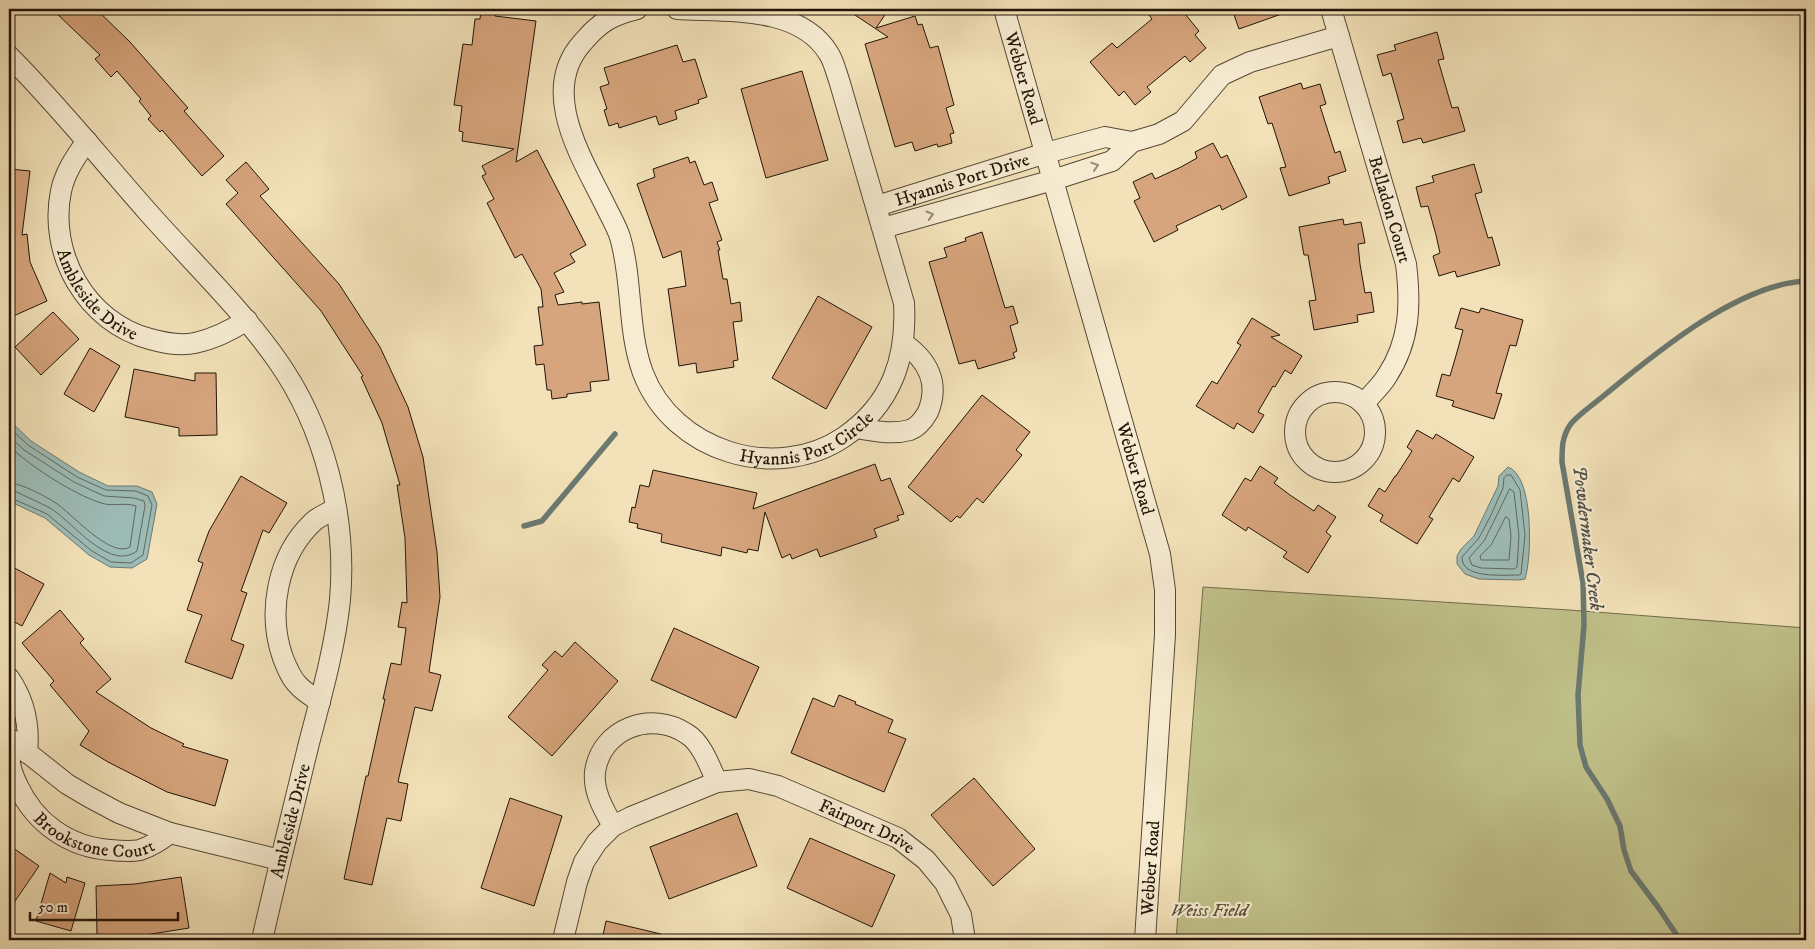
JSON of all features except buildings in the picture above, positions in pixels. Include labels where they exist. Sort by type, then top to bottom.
[{"type":"street","name":"Hyannis Port Circle","points":[[637,9],[618,13],[607,19],[594,29],[578,47],[564,79],[563,96],[565,115],[575,142],[620,236],[627,272],[636,350],[644,375],[659,402],[674,420],[687,432],[707,444],[748,457],[774,458],[797,456],[836,442],[868,419],[885,395],[898,370],[905,324],[904,303],[877,206],[839,80],[829,54],[815,38],[798,25],[780,17],[677,9]]},
{"type":"street","name":"Webber Road","points":[[1004,9],[1160,554],[1165,590],[1165,635],[1145,940]]},
{"type":"street","name":"Belladon Court","points":[[1331,9],[1406,264],[1410,293],[1408,323],[1400,351],[1387,376],[1364,403]]},
{"type":"street","points":[[1132,142],[1159,134],[1183,121],[1222,75],[1250,62],[1339,36]]},
{"type":"street","name":"Ambleside Drive","points":[[9,56],[247,320],[277,360],[297,393],[316,433],[327,468],[336,508],[340,553],[340,600],[320,702],[262,940]]},
{"type":"street","name":"Hyannis Port Drive","points":[[877,206],[1046,153],[1106,137],[1132,142]]},
{"type":"street","name":"Ambleside Drive","points":[[87,141],[72,163],[61,190],[58,219],[68,268],[81,290],[99,311],[118,325],[139,336],[167,344],[194,343],[225,334],[247,320]]},
{"type":"street","name":"Hyannis Port Drive","points":[[883,228],[1053,180],[1112,161],[1132,142]]},
{"type":"street","points":[[856,428],[879,432],[895,432],[912,429],[924,420],[934,393],[932,379],[920,357],[903,343]]},
{"type":"street","points":[[1336,391],[1351,394],[1364,403],[1373,417],[1376,432],[1372,448],[1363,461],[1350,470],[1334,473],[1319,469],[1306,460],[1297,447],[1294,431],[1298,415],[1307,402],[1320,394],[1336,391]]},
{"type":"street","points":[[320,702],[297,685],[287,669],[278,644],[275,618],[277,592],[284,565],[297,543],[313,522],[336,508]]},
{"type":"street","name":"Brookstone Court","points":[[9,678],[21,698],[29,735],[16,744],[10,758],[14,776],[22,795],[35,814],[49,827],[66,838],[85,846],[120,851],[139,850],[158,843],[170,833]]},
{"type":"street","points":[[613,826],[600,802],[596,788],[595,772],[601,754],[613,737],[625,728],[640,723],[658,722],[673,726],[689,734],[706,756],[717,782]]},
{"type":"street","name":"Brookstone Court","points":[[16,744],[88,798],[119,813],[170,833],[280,860]]},
{"type":"street","name":"Fairport Drive","points":[[563,940],[577,882],[584,862],[597,842],[613,826],[631,816],[717,782],[749,779],[778,786],[898,838],[926,860],[945,883],[961,915],[965,940]]},
{"type":"green space","name":"Weiss Field","points":[[1203,587],[1569,610],[1806,628],[1806,940],[1176,940]]},
{"type":"water","points":[[9,420],[31,441],[79,472],[108,486],[137,486],[152,492],[157,504],[147,559],[132,568],[110,567],[89,555],[45,518],[9,501]]},
{"type":"water","points":[[1508,467],[1516,473],[1523,485],[1527,501],[1530,536],[1525,579],[1479,579],[1465,574],[1457,564],[1457,556],[1474,536],[1498,486],[1499,476]]},
{"type":"waterway","name":"Powdermaker Creek","points":[[1680,940],[1631,871],[1624,850],[1620,826],[1607,799],[1586,767],[1580,745],[1578,695],[1584,625],[1583,583],[1562,462],[1563,443],[1567,429],[1577,417],[1650,358],[1700,322],[1754,294],[1780,285],[1806,281]]},
{"type":"waterway","points":[[524,526],[542,521],[615,434]]}]
